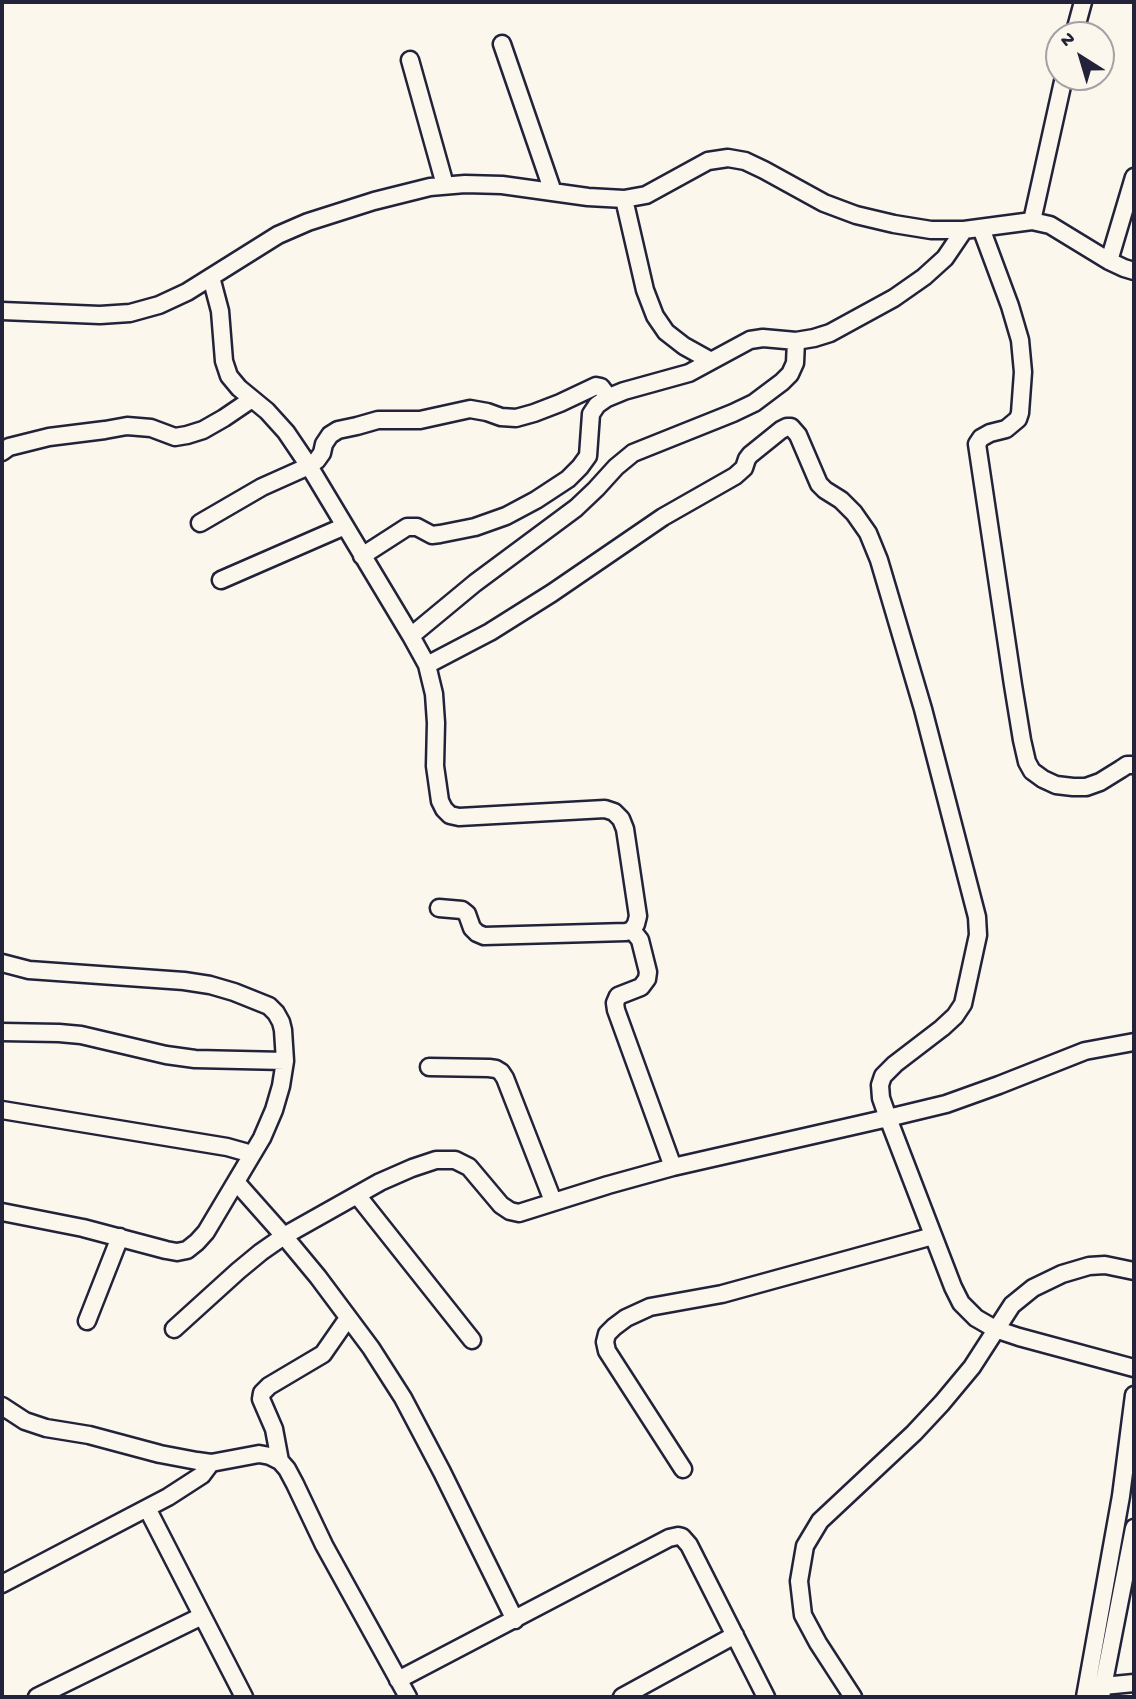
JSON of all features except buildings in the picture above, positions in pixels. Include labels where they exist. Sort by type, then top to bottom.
[{"type":"street","points":[[1078,21],[1083,2]]},
{"type":"street","points":[[502,44],[553,192]]},
{"type":"street","points":[[410,60],[445,185]]},
{"type":"street","points":[[1032,220],[1061,91]]},
{"type":"street","points":[[2,311],[100,315],[130,313],[187,292],[278,235],[308,222],[430,187],[502,185],[588,197],[624,199],[646,195],[708,161],[727,158],[755,165],[824,203],[856,215],[894,224],[931,230],[964,230],[1032,220],[1050,225],[1109,261],[1134,271]]},
{"type":"street","points":[[1109,261],[1134,177]]},
{"type":"street","points":[[624,199],[645,290],[655,316],[666,332],[711,361]]},
{"type":"street","points":[[981,228],[1020,340],[1023,372],[1018,419],[1006,429],[981,438],[977,444],[1027,762],[1032,771],[1042,779],[1056,785],[1073,787],[1086,787],[1100,782],[1127,765],[1134,765]]},
{"type":"street","points":[[362,556],[407,527],[417,527],[432,535],[475,527],[506,516],[536,500],[568,479],[588,456],[591,414],[597,405],[607,398],[689,373],[750,340],[763,338],[796,341],[830,333],[924,278],[945,258],[964,230]]},
{"type":"street","points":[[211,278],[220,311],[224,361],[229,376],[286,432],[411,636],[426,666],[434,694],[435,766],[440,801],[444,809],[450,815],[459,817],[605,809],[614,812],[625,829],[638,916],[632,930],[617,933],[484,936],[472,928],[467,914],[462,910],[439,908]]},
{"type":"street","points":[[411,636],[475,583],[576,508],[633,453],[733,414],[754,403],[782,382],[795,363],[796,341]]},
{"type":"street","points":[[200,523],[262,487],[309,466],[322,453],[330,435],[338,430],[369,421],[420,420],[470,409],[516,418],[560,403],[596,386],[601,387],[607,398]]},
{"type":"street","points":[[2,452],[9,447],[49,437],[127,425],[151,428],[175,437],[187,435],[203,430],[252,399]]},
{"type":"street","points":[[426,666],[552,593],[663,517],[735,475],[744,468],[750,455],[781,430],[791,427],[819,484],[854,513],[868,533],[879,560],[923,709],[978,917],[978,935],[963,1004],[942,1028],[883,1076],[880,1085],[881,1098],[888,1118],[961,1303],[976,1318],[995,1329],[1134,1368]]},
{"type":"street","points":[[221,580],[345,526]]},
{"type":"street","points":[[632,930],[643,949],[647,979],[641,987],[618,996],[615,1010],[673,1167]]},
{"type":"street","points":[[2,963],[29,970],[184,981],[234,992],[269,1006],[276,1013],[283,1030],[285,1061],[274,1111],[262,1138],[206,1232],[187,1250],[166,1250],[120,1237],[2,1212]]},
{"type":"street","points":[[2,1032],[59,1032],[81,1035],[195,1059],[285,1061]]},
{"type":"street","points":[[174,1329],[238,1270],[284,1236],[380,1182],[436,1160],[455,1160],[469,1167],[501,1205],[519,1213],[673,1167],[946,1104],[1085,1051],[1134,1042]]},
{"type":"street","points":[[429,1067],[489,1068],[501,1072],[553,1201]]},
{"type":"street","points":[[2,1111],[228,1147],[252,1154]]},
{"type":"street","points":[[237,1183],[284,1236],[371,1349],[402,1398],[442,1472],[515,1620]]},
{"type":"street","points":[[357,1195],[472,1339]]},
{"type":"street","points":[[682,1469],[607,1351],[607,1334],[614,1327],[650,1307],[722,1294],[933,1236]]},
{"type":"street","points":[[87,1321],[120,1237]]},
{"type":"street","points":[[853,1697],[803,1615],[799,1581],[805,1545],[820,1521],[942,1403],[972,1367],[1012,1305],[1033,1288],[1062,1274],[1088,1266],[1105,1265],[1134,1271]]},
{"type":"street","points":[[348,1318],[323,1354],[270,1386],[262,1393],[261,1399],[274,1429],[280,1461],[408,1697]]},
{"type":"street","points":[[1085,1697],[1121,1496],[1134,1395]]},
{"type":"street","points":[[2,1406],[25,1421],[46,1428],[89,1435],[160,1454],[211,1463],[259,1454],[280,1461]]},
{"type":"street","points":[[2,1584],[187,1486],[202,1475],[211,1463]]},
{"type":"street","points":[[147,1508],[244,1697]]},
{"type":"street","points":[[1134,1528],[1102,1691],[1134,1682]]},
{"type":"street","points":[[398,1680],[669,1538],[682,1536],[690,1545],[766,1697]]},
{"type":"street","points":[[37,1697],[202,1616]]},
{"type":"street","points":[[622,1697],[735,1635]]}]
